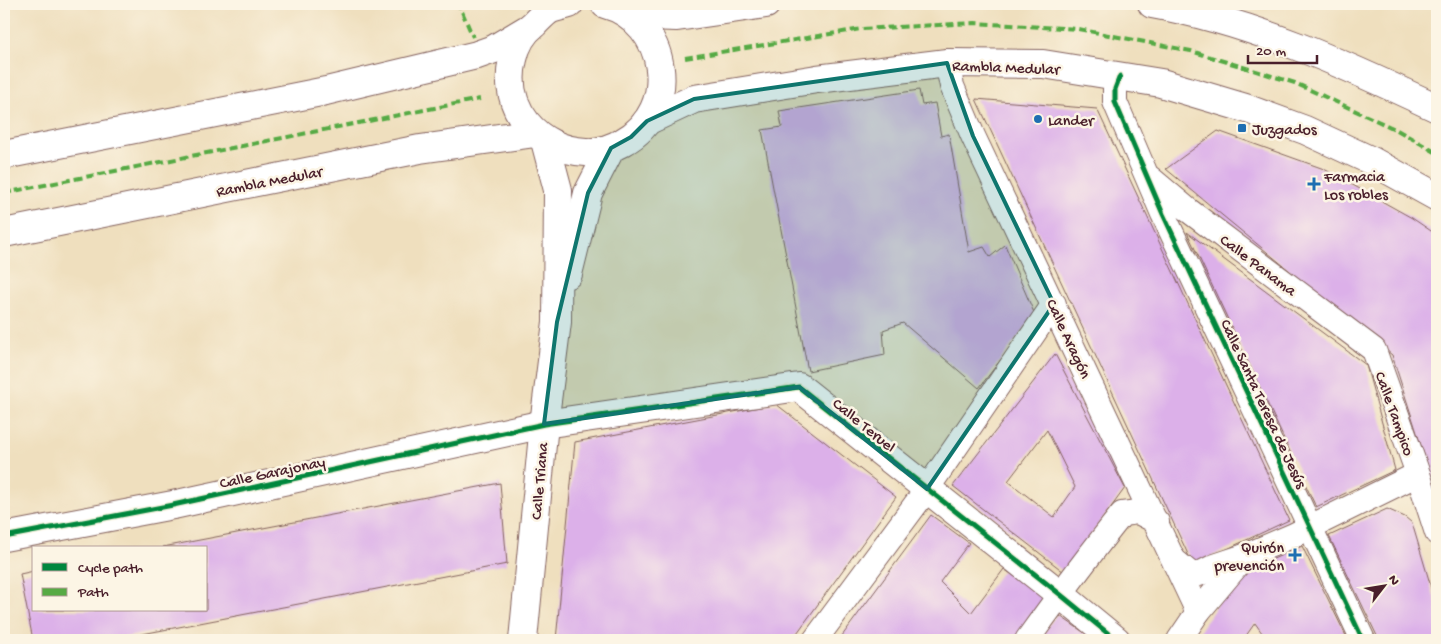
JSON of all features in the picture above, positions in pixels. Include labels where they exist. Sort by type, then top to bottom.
[{"type":"main road","points":[[638,22],[647,16],[678,16],[766,4]]},
{"type":"main road","points":[[1152,4],[1178,8],[1240,25],[1345,64],[1437,108]]},
{"type":"main road","points":[[526,30],[516,47],[510,70],[512,93],[520,115],[540,136],[566,150],[588,152],[611,148],[631,137],[647,121],[659,96],[661,70],[654,43],[638,22],[611,5]]},
{"type":"main road","points":[[4,155],[326,91],[477,55],[494,49],[526,30],[557,6]]},
{"type":"main road","name":"Rambla Medular","points":[[647,121],[694,99],[817,79],[947,63],[1043,64],[1161,83],[1245,108],[1305,130],[1372,161],[1437,197]]},
{"type":"main road","name":"Rambla Medular","points":[[4,233],[420,149],[540,136]]},
{"type":"main road","name":"Calle Triana","points":[[540,136],[558,190],[557,322]]},
{"type":"main road","name":"Calle Triana","points":[[523,640],[544,424],[557,322],[588,193],[611,148]]},
{"type":"main road","name":"Calle Teruel","points":[[544,424],[799,388],[1062,595],[1116,640]]},
{"type":"main road","name":"Calle Garajonay","points":[[4,538],[173,505],[544,424]]},
{"type":"street","name":"Calle Aragón","points":[[947,63],[952,86],[973,136],[1198,612]]},
{"type":"street","name":"Calle Santa Teresa de Jesús","points":[[1120,76],[1115,89],[1115,102],[1163,214],[1363,640]]},
{"type":"street","name":"Calle Panama","points":[[1147,175],[1188,210],[1374,350]]},
{"type":"street","points":[[814,640],[926,489],[1054,304]]},
{"type":"street","name":"Calle Tampico","points":[[1374,350],[1437,533]]},
{"type":"street","points":[[1175,561],[1192,575],[1198,574],[1245,556],[1418,474]]},
{"type":"street","points":[[1027,640],[1062,595],[1079,568],[1122,514],[1138,512],[1157,522]]},
{"type":"street","points":[[1179,640],[1198,612],[1245,556]]},
{"type":"highlighted area","points":[[947,63],[973,136],[1054,304],[927,489],[799,387],[544,424],[557,322],[588,193],[611,148],[631,137],[647,121],[694,99]]},
{"type":"building","points":[[919,90],[922,105],[935,103],[941,136],[949,134],[969,252],[984,247],[990,257],[1005,245],[1035,315],[979,388],[903,323],[883,330],[885,355],[808,371],[762,130],[782,127],[779,111]]},
{"type":"building","points":[[976,99],[1097,109],[1289,520],[1193,565]]},
{"type":"building","points":[[1218,131],[1324,169],[1412,218],[1437,235],[1437,495],[1392,355],[1166,169]]},
{"type":"building","points":[[1187,232],[1366,365],[1395,470],[1316,507]]},
{"type":"building","points":[[1055,354],[1125,488],[1064,572],[953,486]],"holes":[[[1047,430],[1075,487],[1054,517],[1008,481]]]},
{"type":"building","points":[[776,404],[896,497],[792,640],[556,640],[575,442]]},
{"type":"building","points":[[500,483],[507,564],[111,640],[33,640],[20,574],[32,571],[32,612],[208,612],[208,546],[168,546]]},
{"type":"building","points":[[1387,509],[1405,517],[1412,523],[1437,607],[1437,640],[1379,640],[1329,536]]},
{"type":"building","points":[[931,515],[969,543],[940,582],[971,613],[1004,569],[1047,600],[1017,640],[839,640]]},
{"type":"building","points":[[1302,546],[1348,640],[1267,640],[1255,623],[1243,640],[1194,640],[1236,576]]},
{"type":"building","points":[[1057,614],[1095,640],[1039,640]]},
{"type":"marked path","points":[[454,4],[460,7],[473,37]]},
{"type":"marked path","points":[[685,58],[861,29],[975,23],[1078,29],[1191,51],[1295,83],[1397,130],[1437,153]]},
{"type":"marked path","points":[[4,193],[480,99]]},
{"type":"cycle path","points":[[1120,76],[1115,89],[1115,102],[1163,214],[1363,640]]},
{"type":"cycle path","points":[[4,537],[173,505],[544,424],[799,387],[1116,640]]},
{"type":"place","name":"Lander","points":[[1038,119]]},
{"type":"place","name":"Juzgados","points":[[1242,128]]},
{"type":"place","name":"Farmacia Los robles","points":[[1314,184]]},
{"type":"place","name":"Quirón prevención","points":[[1295,555]]}]
